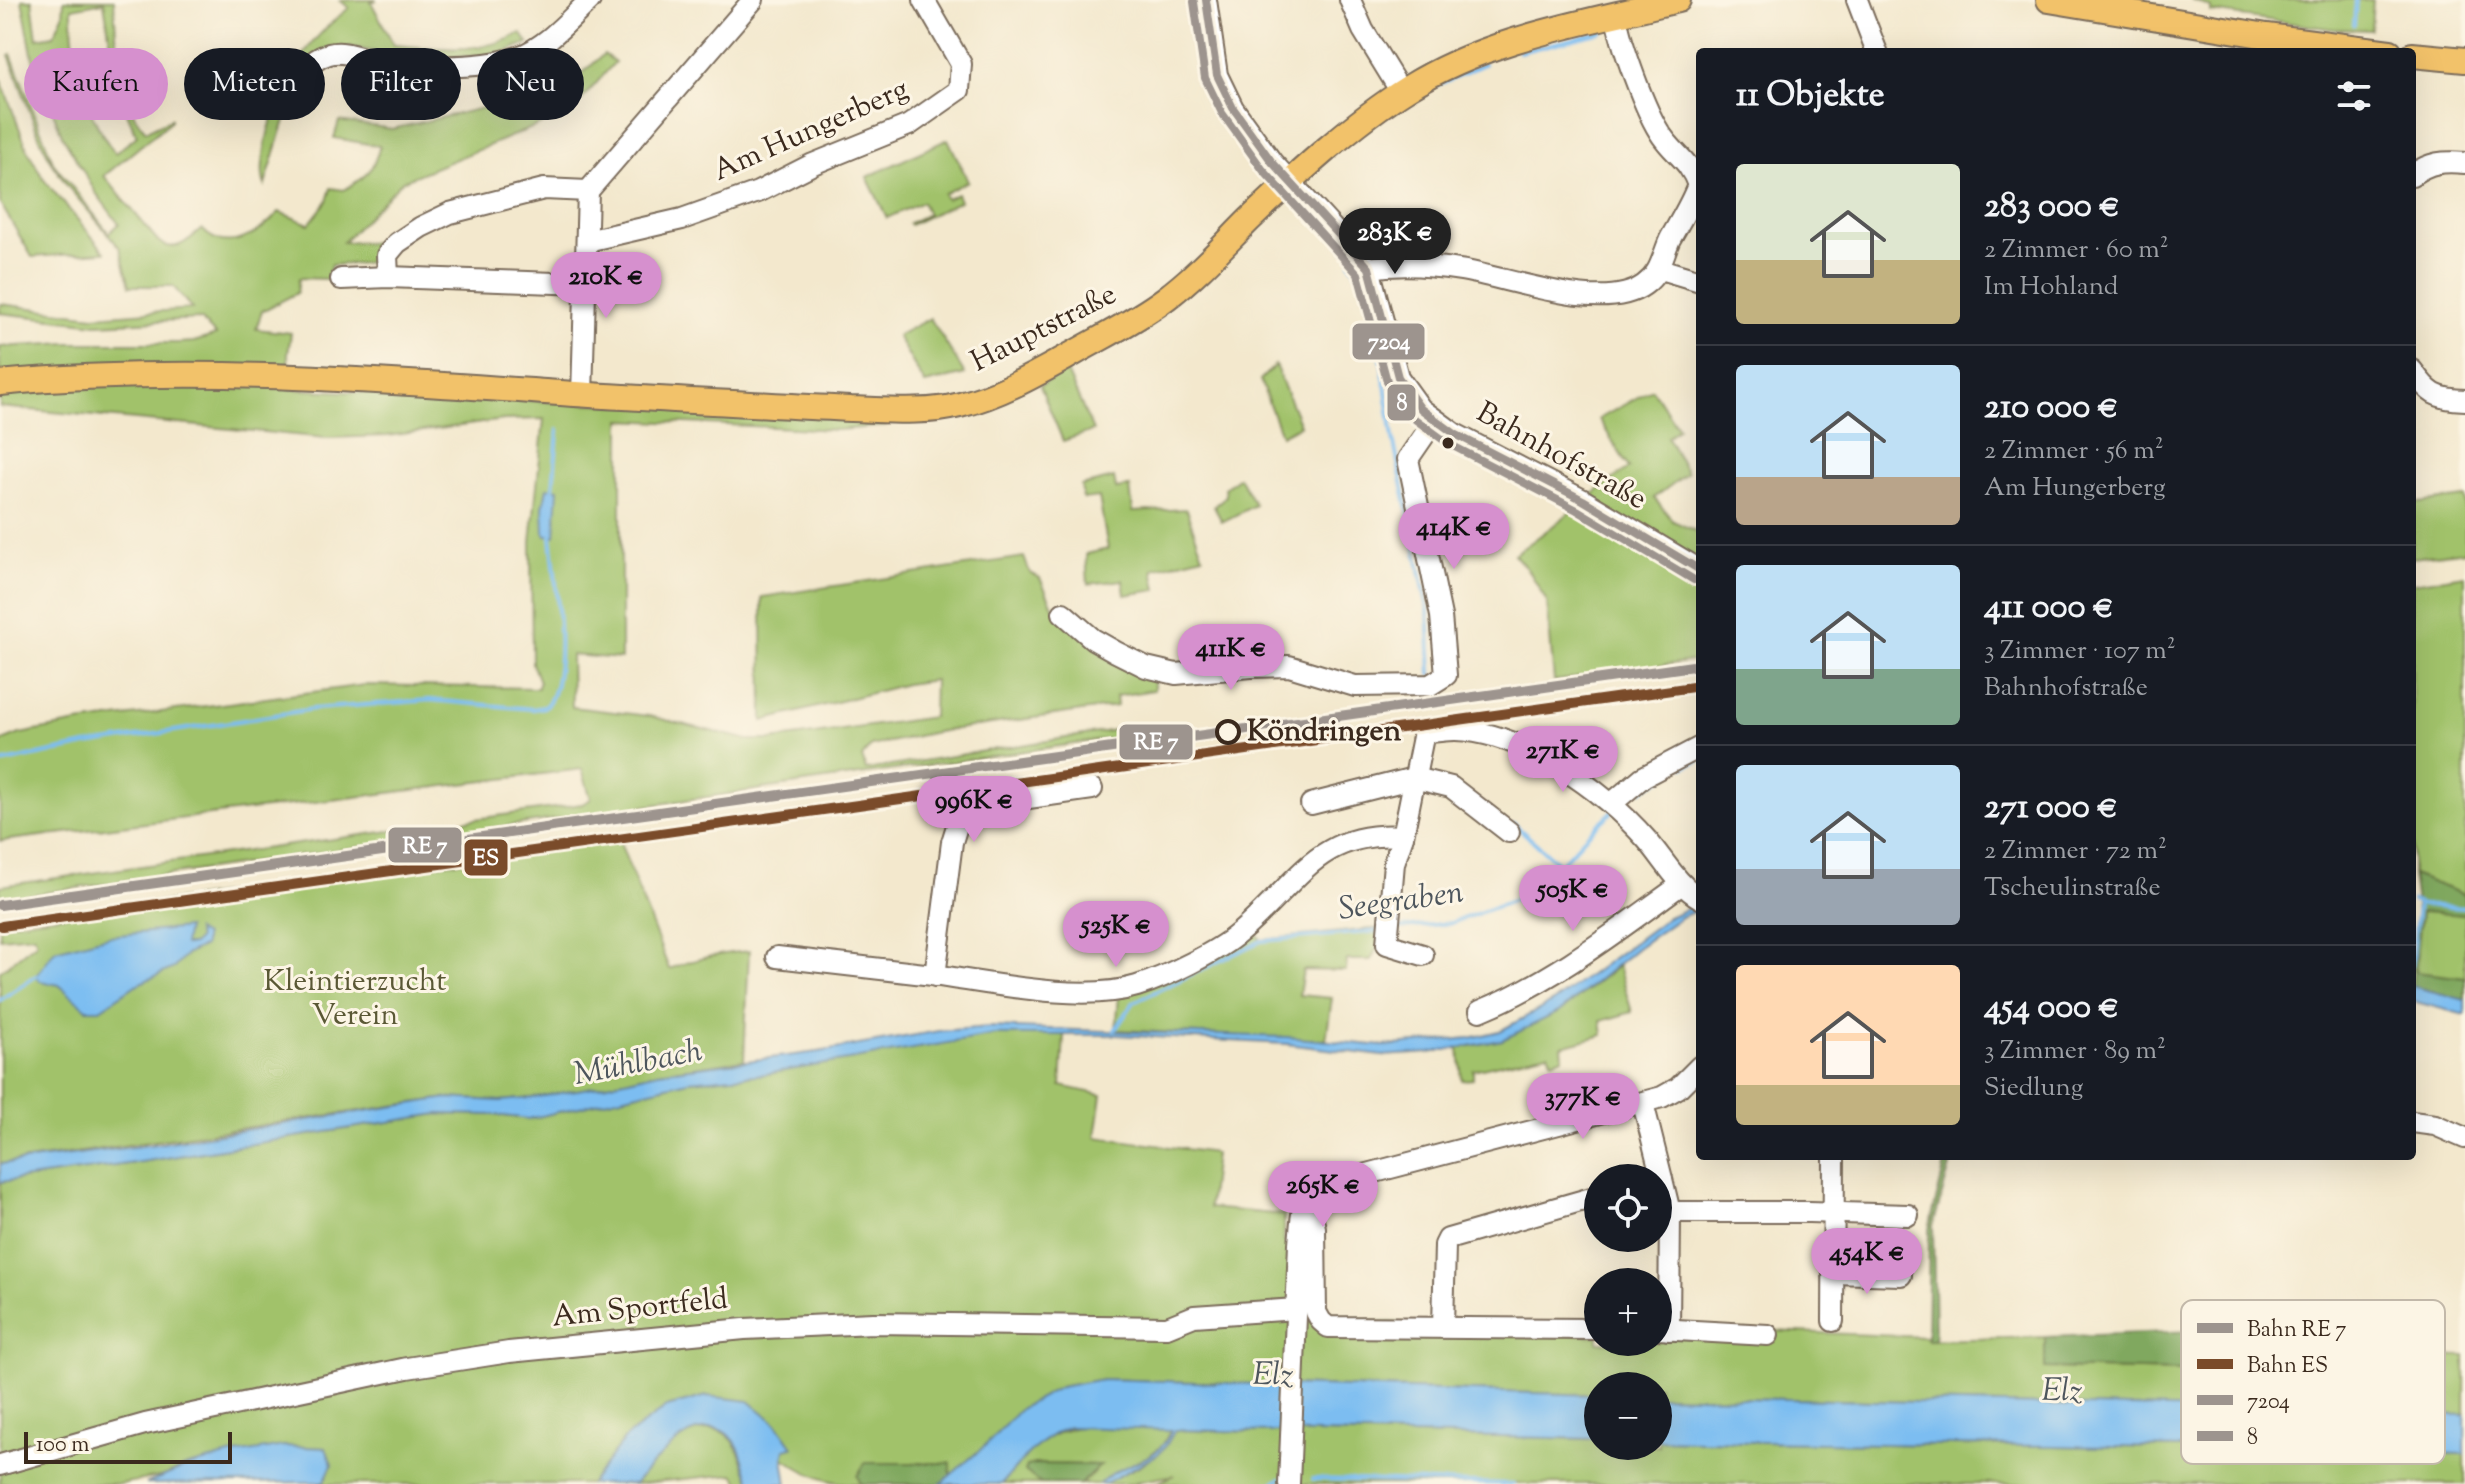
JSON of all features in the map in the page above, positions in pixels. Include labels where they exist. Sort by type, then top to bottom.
[{"type":"main road","name":"Hauptstraße","points":[[0,383],[144,373],[342,380],[893,410],[960,406],[1051,366],[1166,299],[1291,182],[1401,92],[1472,57],[1600,12],[1678,0]]},
{"type":"main road","points":[[2049,0],[2359,48]]},
{"type":"main road","points":[[2416,55],[2465,60]]},
{"type":"street","points":[[325,56],[336,53],[441,65],[488,63],[517,57],[536,49],[590,0]]},
{"type":"street","points":[[582,395],[588,191],[753,0]]},
{"type":"street","name":"Am Hungerberg","points":[[587,241],[682,219],[758,192],[813,164],[909,125],[959,90],[961,64],[924,0]]},
{"type":"street","name":"Bahnhofstraße","points":[[1206,0],[1217,75],[1233,108],[1272,162],[1369,268],[1398,377],[1421,409],[1434,421],[1583,500],[1696,568]]},
{"type":"street","points":[[1350,0],[1363,30],[1401,92]]},
{"type":"street","points":[[1857,0],[1875,48]]},
{"type":"street","points":[[1600,12],[1618,33],[1662,136],[1691,167],[1696,180]]},
{"type":"street","points":[[2416,172],[2443,161],[2465,163]]},
{"type":"street","points":[[388,277],[387,255],[397,243],[450,213],[544,189],[588,191]]},
{"type":"street","points":[[1369,268],[1412,264],[1463,270],[1583,296],[1606,297],[1633,291],[1644,286],[1660,269],[1669,241],[1696,189]]},
{"type":"street","points":[[1660,269],[1696,280]]},
{"type":"street","points":[[341,279],[388,277],[584,284]]},
{"type":"street","points":[[2416,375],[2432,395],[2447,400],[2465,400]]},
{"type":"street","name":"Bahnhofstraße","points":[[1063,613],[1093,639],[1116,652],[1146,667],[1176,674],[1289,666],[1355,686],[1430,685],[1446,675],[1446,665],[1441,616],[1408,459],[1434,421]]},
{"type":"street","points":[[1423,955],[1387,944],[1394,863],[1403,836],[1424,732],[1458,730],[1523,747],[1571,772],[1611,804],[1693,892],[1517,996],[1480,1011]]},
{"type":"street","points":[[1611,804],[1643,777],[1696,749]]},
{"type":"street","points":[[1311,804],[1414,778],[1451,787],[1509,832]]},
{"type":"street","points":[[935,976],[952,842],[962,810],[1092,789]]},
{"type":"street","points":[[777,957],[1076,992],[1109,993],[1140,985],[1210,952],[1232,938],[1323,854],[1361,837],[1403,836]]},
{"type":"street","points":[[1290,1468],[1293,1364],[1306,1310],[1299,1244],[1306,1197],[1314,1188],[1504,1136],[1643,1103],[1678,1088],[1696,1070]]},
{"type":"street","points":[[1643,1103],[1656,1164]]},
{"type":"street","points":[[2416,1123],[2435,1125],[2465,1138]]},
{"type":"street","points":[[1833,1321],[1834,1160]]},
{"type":"street","points":[[1443,1327],[1445,1245],[1448,1239],[1584,1200]]},
{"type":"street","points":[[1672,1212],[1908,1215]]},
{"type":"street","points":[[1833,1273],[1901,1275]]},
{"type":"street","points":[[1306,1310],[1328,1327],[1584,1329]]},
{"type":"street","name":"Am Sportfeld","points":[[0,1465],[145,1424],[407,1368],[509,1352],[744,1329],[933,1323],[1167,1327],[1194,1316],[1306,1310]]},
{"type":"street","points":[[1672,1330],[1768,1335]]},
{"type":"green space","points":[[22,0],[32,0],[37,38],[54,35],[63,15],[64,0],[114,0],[117,48],[111,48],[104,2],[72,8],[74,48],[31,48]]},
{"type":"green space","points":[[340,0],[377,0],[371,2],[394,45],[443,48],[350,47],[341,48],[341,52],[325,61],[325,48],[308,48],[349,8]]},
{"type":"green space","points":[[2192,0],[2373,0],[2371,30],[2333,29],[2211,12],[2211,8]]},
{"type":"green space","points":[[521,33],[528,43],[515,48],[477,48],[477,56],[461,57],[461,48],[443,48],[491,45]]},
{"type":"green space","points":[[604,54],[615,62],[584,97],[584,72]]},
{"type":"green space","points":[[9,55],[24,87],[24,96]]},
{"type":"green space","points":[[0,77],[28,151],[44,180],[105,252],[32,257],[0,203]]},
{"type":"green space","points":[[477,109],[477,120],[551,120],[402,181],[343,242],[385,243],[382,262],[331,265],[327,279],[299,278],[297,293],[262,311],[256,329],[291,333],[289,389],[885,418],[886,426],[837,430],[621,420],[621,659],[571,655],[572,707],[649,716],[748,740],[772,740],[933,717],[934,680],[906,684],[763,721],[762,597],[1024,557],[1030,573],[1040,578],[1058,617],[1154,674],[1154,690],[1116,696],[1117,706],[936,732],[871,746],[862,757],[866,770],[1122,729],[1123,737],[0,899],[0,886],[582,804],[591,799],[582,769],[0,841],[0,742],[20,734],[78,723],[365,685],[538,688],[539,682],[532,663],[531,542],[544,419],[504,420],[387,436],[326,438],[0,407],[0,347],[68,343],[178,343],[216,335],[200,319],[97,324],[0,313],[0,304],[94,316],[192,309],[173,286],[130,286],[120,248],[53,165],[33,120],[37,120],[54,164],[109,233],[119,224],[96,193],[56,120],[95,120],[115,153],[137,136],[130,120],[138,120],[146,131],[171,119],[104,176],[158,241],[170,247],[181,244],[202,229],[221,241],[242,239],[262,228],[279,212],[309,224],[327,201],[331,188],[344,190],[368,172],[380,146],[334,138],[339,121],[392,129],[431,120],[461,120],[461,113]]},
{"type":"green space","points":[[285,120],[265,185],[264,153],[271,121]]},
{"type":"green space","points":[[948,139],[968,181],[943,194],[946,199],[957,194],[960,201],[910,225],[928,214],[922,202],[887,218],[867,177]]},
{"type":"green space","points":[[930,318],[965,374],[925,384],[897,336]]},
{"type":"green space","points":[[1275,365],[1300,425],[1281,435],[1260,380]]},
{"type":"green space","points":[[1066,370],[1093,431],[1063,441],[1040,386]]},
{"type":"green space","points":[[1652,389],[1678,428],[1667,437],[1687,473],[1654,498],[1673,521],[1696,531],[1696,661],[1554,681],[1547,602],[1531,574],[1514,554],[1629,468],[1599,419]]},
{"type":"green space","points":[[1239,477],[1255,505],[1222,522],[1214,506],[1226,496],[1225,488]]},
{"type":"green space","points":[[1114,478],[1116,489],[1130,487],[1133,512],[1186,509],[1203,556],[1153,569],[1157,590],[1125,595],[1123,580],[1088,584],[1086,554],[1108,549],[1099,497],[1083,499],[1081,486]]},
{"type":"green space","points":[[2465,497],[2465,551],[2416,557],[2416,503]]},
{"type":"green space","points":[[2465,575],[2465,895],[2416,877],[2416,582]]},
{"type":"green space","name":"Kleintierzucht Verein","points":[[619,840],[669,969],[708,957],[749,951],[744,1060],[658,1072],[532,1098],[500,1101],[447,1098],[0,1164],[0,971],[37,942],[34,935],[0,938],[0,924]]},
{"type":"green space","points":[[2416,877],[2465,895],[2465,915],[2421,912],[2416,972],[2416,928]]},
{"type":"green space","points":[[2420,911],[2465,915],[2465,978],[2416,973]]},
{"type":"green space","points":[[1383,928],[1371,960],[1347,960],[1346,971],[1303,970],[1299,995],[1332,998],[1326,1040],[1116,1030],[1119,995],[1255,931],[1261,940]]},
{"type":"green space","points":[[1618,966],[1632,1012],[1601,1021],[1603,1035],[1562,1046],[1563,1057],[1552,1061],[1548,1053],[1473,1070],[1473,1079],[1462,1080],[1459,1048],[1502,1040],[1561,1011]]},
{"type":"green space","points":[[2416,972],[2465,978],[2465,1000],[2416,987]]},
{"type":"green space","points":[[995,1035],[1064,1035],[1061,1086],[1102,1095],[1096,1137],[1215,1153],[1209,1208],[1284,1215],[1284,1241],[1289,1243],[1312,1317],[1584,1335],[1584,1356],[1672,1356],[1672,1336],[1769,1331],[1927,1337],[1928,1340],[2045,1337],[2045,1368],[2181,1371],[2181,1408],[1672,1396],[1672,1372],[1584,1372],[1584,1395],[1103,1379],[1060,1387],[1022,1408],[950,1476],[950,1463],[866,1463],[859,1482],[861,1484],[820,1478],[783,1458],[785,1449],[792,1447],[707,1396],[667,1407],[627,1436],[590,1484],[318,1484],[324,1482],[332,1465],[326,1448],[283,1446],[120,1484],[0,1484],[0,1182],[438,1114],[529,1119],[688,1081],[766,1074]]},
{"type":"green space","points":[[1946,1160],[1952,1160],[1933,1226],[1935,1340],[1927,1340],[1929,1229]]},
{"type":"green space","points":[[2181,1332],[2181,1371],[2045,1368],[2045,1337]]},
{"type":"green space","points":[[2445,1356],[2465,1356],[2465,1415],[2445,1415]]},
{"type":"green space","points":[[1086,1426],[1171,1429],[1163,1445],[1099,1484],[1080,1484],[1100,1465],[1035,1464],[1027,1466],[1026,1471],[1046,1484],[1002,1484],[1048,1438]]},
{"type":"green space","points":[[709,1429],[727,1435],[733,1441],[752,1484],[741,1484],[734,1474],[634,1484],[676,1441]]},
{"type":"green space","points":[[1175,1430],[1584,1439],[1584,1460],[1672,1460],[1672,1440],[2181,1448],[2181,1464],[2445,1464],[2445,1454],[2465,1454],[2465,1484],[1155,1484],[1175,1475],[1136,1482],[1138,1484],[1104,1484],[1152,1457]]},
{"type":"green space","points":[[865,1463],[951,1463],[950,1476],[940,1484],[861,1484],[857,1476]]},
{"type":"green space","points":[[1101,1465],[1080,1484],[1041,1484],[1025,1471],[1027,1466]]},
{"type":"water","points":[[547,488],[558,489],[555,536],[544,532],[543,507]]},
{"type":"water","points":[[1696,905],[1696,911],[1681,917],[1637,948],[1561,1011],[1502,1040],[1430,1053],[1382,1056],[1287,1044],[1117,1035],[995,1035],[766,1074],[688,1081],[529,1119],[438,1114],[0,1182],[0,1164],[156,1144],[447,1098],[500,1101],[532,1098],[658,1072],[818,1052],[939,1031],[989,1027],[1287,1037],[1384,1046],[1470,1038],[1500,1031],[1553,1002],[1668,917]]},
{"type":"water","points":[[187,928],[184,945],[193,945],[198,939],[196,931],[204,936],[204,946],[187,954],[174,968],[136,985],[100,1009],[87,1009],[59,985],[40,981],[36,976],[55,950],[109,936]]},
{"type":"water","points":[[2416,987],[2465,1000],[2465,1015],[2416,1002]]},
{"type":"water","points":[[1103,1379],[1584,1395],[1584,1439],[1175,1430],[1157,1455],[1099,1484],[1108,1476],[1158,1450],[1171,1430],[1069,1427],[1040,1444],[1002,1484],[940,1484],[987,1444],[1021,1408],[1060,1387]]},
{"type":"water","points":[[707,1396],[749,1401],[776,1423],[793,1447],[785,1449],[783,1458],[787,1484],[752,1484],[739,1448],[732,1438],[720,1430],[706,1428],[678,1441],[634,1484],[590,1484],[627,1436],[667,1407]]},
{"type":"water","points":[[1672,1396],[2181,1408],[2181,1448],[1672,1440]]},
{"type":"water","points":[[2445,1415],[2465,1415],[2465,1454],[2445,1454]]},
{"type":"water","points":[[283,1446],[326,1448],[332,1465],[324,1482],[146,1484],[188,1466]]},
{"type":"waterway","points":[[2354,25],[2356,0]]},
{"type":"waterway","name":"Seegraben","points":[[1519,52],[1604,29]]},
{"type":"waterway","name":"Seegraben","points":[[1437,85],[1484,64]]},
{"type":"waterway","name":"Seegraben","points":[[1350,262],[1363,281]]},
{"type":"waterway","name":"Seegraben","points":[[1379,344],[1393,438],[1428,610],[1431,674]]},
{"type":"waterway","points":[[553,489],[558,430]]},
{"type":"waterway","points":[[0,763],[86,745],[313,709],[430,700],[533,709],[544,707],[552,695],[559,652],[551,536]]},
{"type":"waterway","points":[[1684,767],[1696,762]]},
{"type":"waterway","points":[[1642,790],[1662,778]]},
{"type":"waterway","name":"Seegraben","points":[[1393,929],[1451,923],[1534,893],[1612,812]]},
{"type":"waterway","name":"Seegraben","points":[[1514,824],[1560,865]]},
{"type":"waterway","points":[[2416,903],[2465,908]]},
{"type":"waterway","points":[[2416,924],[2418,904]]},
{"type":"waterway","name":"Seegraben","points":[[1115,1030],[1134,1002],[1261,941],[1380,931]]},
{"type":"waterway","points":[[0,1000],[36,976]]},
{"type":"waterway","points":[[1272,1484],[1280,1479]]},
{"type":"waterway","points":[[1313,1479],[1513,1484]]},
{"type":"transit line","name":"7204","points":[[1206,0],[1217,75],[1233,108],[1272,162],[1369,268],[1398,377],[1421,409],[1455,434],[1583,500],[1696,568]]},
{"type":"transit line","name":"8","points":[[1194,2],[1205,78],[1222,113],[1263,170],[1358,274],[1387,381],[1412,417],[1449,444],[1577,510],[1694,580]]},
{"type":"transit line","points":[[0,905],[1696,666]]},
{"type":"rail line","name":"ES","points":[[2,926],[1696,687]]},
{"type":"place","name":"Köndringen","points":[[1228,732]]},
{"type":"water label","name":"Mühlbach","points":[[638,1064]]},
{"type":"water label","name":"Elz","points":[[1273,1376]]},
{"type":"water label","name":"Elz","points":[[2062,1392]]}]
